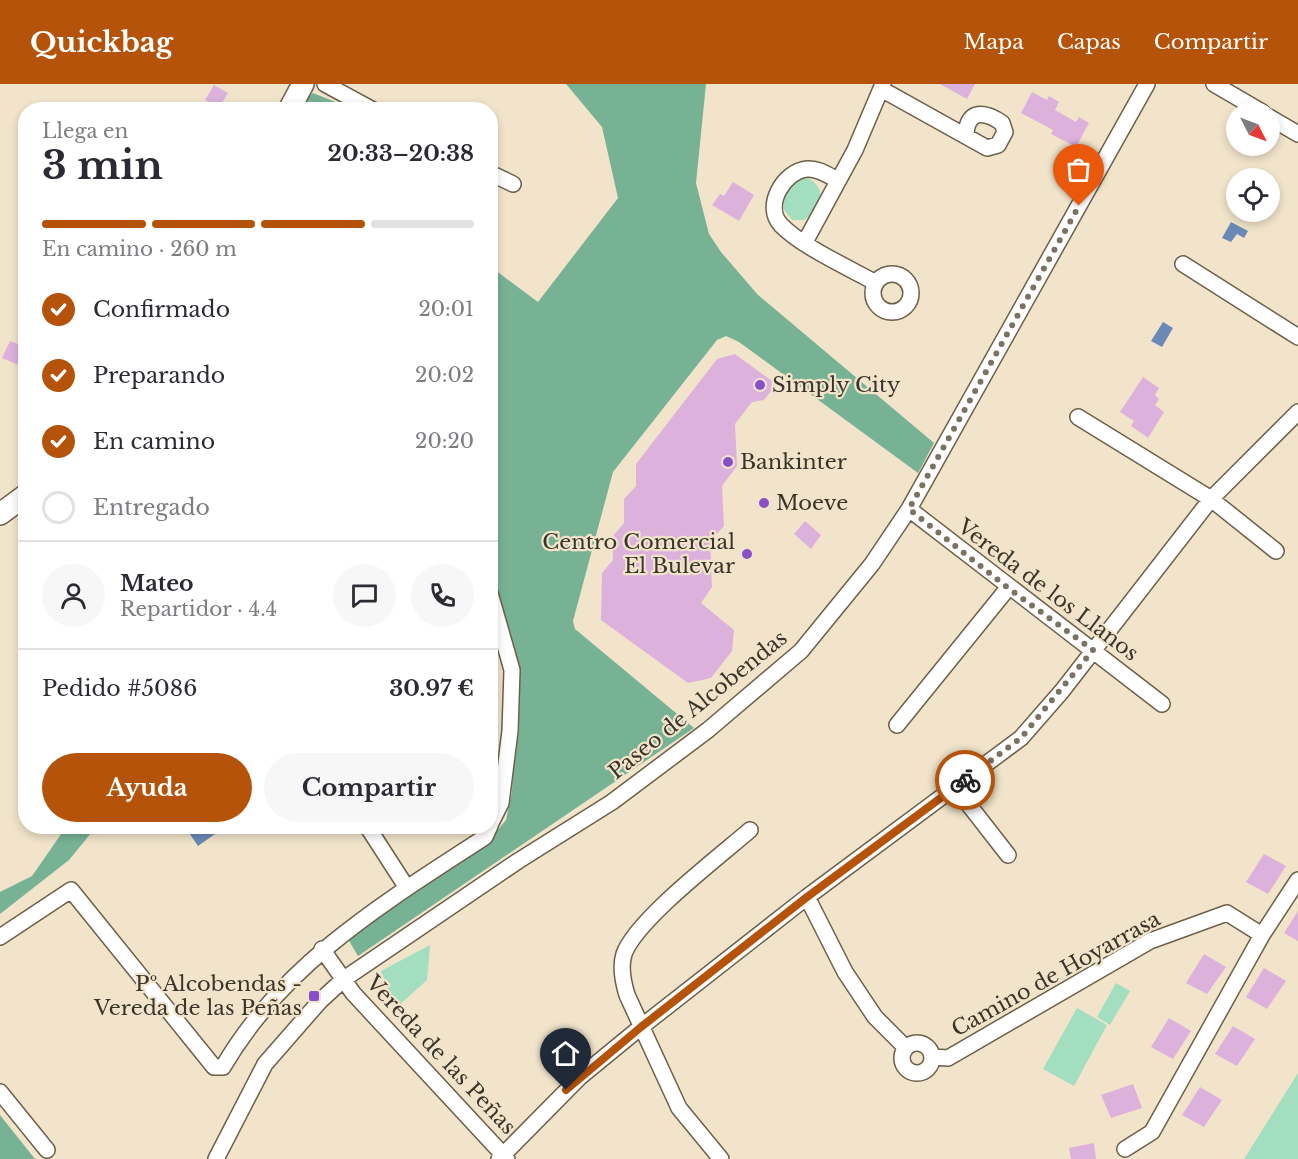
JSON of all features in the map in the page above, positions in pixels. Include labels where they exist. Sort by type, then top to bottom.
[{"type":"street","points":[[293,102],[303,84]]},
{"type":"street","points":[[325,84],[358,102]]},
{"type":"street","name":"Paseo de Alcobendas","points":[[216,1159],[265,1065],[307,1014],[344,979],[518,861],[612,801],[708,730],[801,651],[872,564],[909,509],[1147,84]]},
{"type":"street","points":[[1214,84],[1245,102]]},
{"type":"street","points":[[805,242],[855,150],[882,87],[966,134]]},
{"type":"street","points":[[1280,123],[1298,134]]},
{"type":"street","points":[[837,180],[816,170],[800,170],[789,177],[776,195],[773,206],[780,224],[805,242],[876,283]]},
{"type":"street","points":[[498,177],[513,184]]},
{"type":"street","points":[[1183,264],[1298,337]]},
{"type":"street","points":[[503,1157],[580,1077],[641,1027],[807,897],[1021,738],[1211,499],[1298,412]]},
{"type":"street","points":[[1077,417],[1211,499],[1276,551]]},
{"type":"street","points":[[0,514],[18,501]]},
{"type":"street","name":"Vereda de los Llanos","points":[[909,509],[1008,588],[1162,704]]},
{"type":"street","points":[[897,725],[1008,588]]},
{"type":"street","points":[[498,621],[512,670],[510,731],[501,803],[498,809]]},
{"type":"street","points":[[955,787],[1008,855]]},
{"type":"street","points":[[721,1159],[679,1108],[627,995],[622,978],[623,956],[644,923],[750,830]]},
{"type":"street","points":[[372,834],[406,888]]},
{"type":"street","points":[[0,937],[71,890],[214,1067],[223,1066],[257,1014],[322,949],[406,888],[486,834]]},
{"type":"street","points":[[1125,1149],[1152,1132],[1262,935],[1298,880]]},
{"type":"street","points":[[807,897],[845,972],[875,1017],[906,1048]]},
{"type":"street","name":"Camino de Hoyarrasa","points":[[933,1057],[948,1058],[1150,941],[1227,913],[1262,935]]},
{"type":"street","name":"Vereda de las Peñas","points":[[322,949],[344,979],[503,1157]]},
{"type":"street","points":[[922,1043],[927,1046],[933,1057],[930,1068],[925,1072],[913,1073],[904,1065],[903,1054],[910,1044],[922,1043]]},
{"type":"street","points":[[0,1092],[47,1150]]},
{"type":"green space","points":[[566,84],[706,84],[696,183],[709,234],[721,252],[758,295],[934,443],[918,473],[739,342],[726,336],[717,340],[613,472],[573,621],[575,629],[694,728],[358,956],[348,939],[487,843],[494,834],[498,834],[498,830],[506,820],[512,791],[517,670],[498,595],[498,272],[538,302],[618,198],[602,127]]},
{"type":"green space","points":[[313,93],[336,102],[303,102]]},
{"type":"green space","points":[[808,178],[819,188],[818,205],[804,220],[792,220],[782,207],[783,198],[796,180]]},
{"type":"green space","points":[[61,834],[90,834],[69,860],[0,914],[0,892],[32,876]]},
{"type":"green space","points":[[430,945],[427,980],[395,1009],[381,971]]},
{"type":"green space","points":[[1116,983],[1130,991],[1110,1025],[1097,1017]]},
{"type":"green space","points":[[1077,1008],[1107,1025],[1074,1086],[1043,1069]]},
{"type":"green space","points":[[1298,1073],[1298,1159],[1244,1159]]},
{"type":"green space","points":[[0,1115],[35,1159],[0,1159]]},
{"type":"water","points":[[1231,222],[1248,231],[1244,238],[1237,234],[1231,242],[1222,238]]},
{"type":"water","points":[[1163,322],[1173,328],[1162,347],[1151,341]]},
{"type":"water","points":[[190,834],[215,834],[198,846]]},
{"type":"building","points":[[940,84],[975,84],[967,99]]},
{"type":"building","points":[[214,85],[228,93],[223,102],[205,100]]},
{"type":"building","points":[[1032,92],[1047,100],[1049,96],[1059,102],[1055,110],[1076,122],[1079,117],[1089,123],[1076,147],[1051,134],[1053,130],[1021,113]]},
{"type":"building","points":[[733,182],[754,195],[739,221],[712,205],[720,194],[724,196]]},
{"type":"building","points":[[10,341],[18,344],[18,365],[2,358]]},
{"type":"building","points":[[735,354],[772,381],[771,391],[764,400],[752,402],[735,424],[737,466],[722,486],[724,526],[710,541],[712,587],[701,603],[734,630],[732,651],[711,678],[688,683],[601,620],[602,573],[613,560],[612,537],[624,523],[624,499],[636,486],[636,464],[717,359]]},
{"type":"building","points":[[1143,377],[1159,388],[1155,395],[1159,399],[1155,405],[1164,412],[1148,438],[1131,426],[1134,421],[1120,412]]},
{"type":"building","points":[[805,521],[821,535],[811,549],[794,534]]},
{"type":"building","points":[[1264,854],[1286,866],[1268,894],[1246,882]]},
{"type":"building","points":[[1298,911],[1298,941],[1284,933]]},
{"type":"building","points":[[1204,954],[1226,967],[1207,994],[1186,983]]},
{"type":"building","points":[[1264,968],[1286,981],[1267,1009],[1246,997]]},
{"type":"building","points":[[1169,1018],[1191,1031],[1173,1059],[1151,1047]]},
{"type":"building","points":[[1233,1026],[1255,1039],[1237,1066],[1215,1054]]},
{"type":"building","points":[[1133,1084],[1142,1108],[1111,1118],[1101,1095]]},
{"type":"building","points":[[1200,1087],[1222,1100],[1204,1127],[1182,1115]]},
{"type":"building","points":[[1094,1143],[1096,1159],[1071,1159],[1069,1148]]},
{"type":"way so far","points":[[965,780],[1021,738],[1062,691],[1093,650],[1008,588],[909,509],[1079,206]]},
{"type":"place","name":"Simply City","points":[[760,385]]},
{"type":"place","name":"Bankinter","points":[[728,462]]},
{"type":"place","name":"Moeve","points":[[764,503]]},
{"type":"place","name":"Centro Comercial El Bulevar","points":[[747,554]]},
{"type":"place","name":"Pº Alcobendas - Vereda de las Peñas","points":[[314,996]]},
{"type":"route","points":[[566,1090],[641,1027],[807,897],[965,780]]}]
